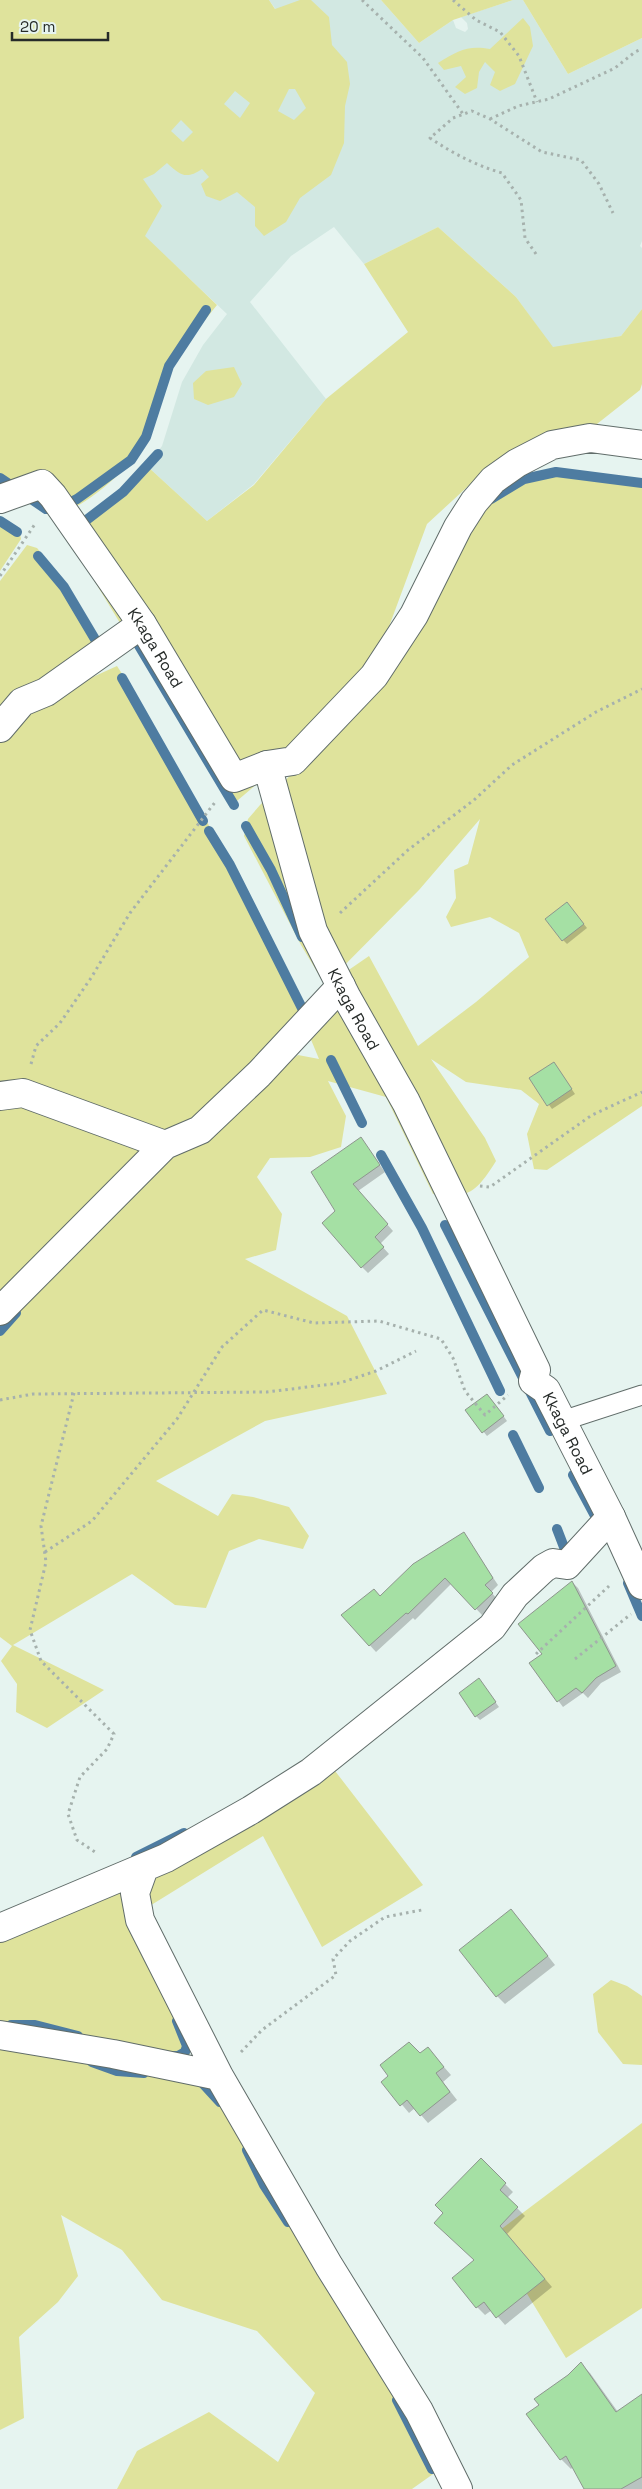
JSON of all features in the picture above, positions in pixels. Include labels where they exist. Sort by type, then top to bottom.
[{"type":"street","points":[[234,778],[267,765],[293,761],[374,676],[414,615],[458,527],[474,502],[493,480],[517,463],[552,446],[590,438],[642,445]]},
{"type":"street","points":[[0,499],[47,490]]},
{"type":"street","name":"Kkaga Road","points":[[47,490],[69,516],[142,624],[234,778]]},
{"type":"street","points":[[0,728],[22,702],[46,692],[142,624]]},
{"type":"street","name":"Kkaga Road","points":[[267,765],[313,931],[341,986],[406,1102],[536,1370],[533,1381],[546,1390],[611,1517],[637,1575]]},
{"type":"street","points":[[0,1311],[165,1145],[200,1130],[259,1074],[341,986]]},
{"type":"street","points":[[11,1094],[165,1145]]},
{"type":"street","points":[[0,1928],[166,1858],[251,1810],[311,1772],[492,1627],[516,1595],[544,1568],[553,1563],[567,1565],[611,1517]]},
{"type":"street","points":[[136,1871],[135,1893],[140,1920],[219,2076],[329,2266],[419,2411],[458,2489]]},
{"type":"street","points":[[0,2035],[113,2054],[219,2076]]},
{"type":"lane","points":[[562,1421],[642,1395]]},
{"type":"path","points":[[362,0],[423,58],[463,114]]},
{"type":"path","points":[[453,0],[476,20],[500,32],[519,56],[537,102]]},
{"type":"path","points":[[490,119],[518,106],[549,99],[615,68],[642,49]]},
{"type":"path","points":[[536,254],[525,238],[520,200],[502,172],[478,166],[454,154],[430,138],[453,118],[472,111],[490,119],[542,152],[581,160],[599,184],[613,213]]},
{"type":"path","points":[[0,576],[8,567],[47,490]]},
{"type":"path","points":[[313,931],[331,921],[408,850],[474,800],[512,765],[596,712],[642,689]]},
{"type":"path","points":[[11,1094],[36,1046],[60,1023],[91,978],[130,913],[234,778]]},
{"type":"path","points":[[447,1185],[490,1187],[592,1116],[642,1092]]},
{"type":"path","points":[[45,1552],[92,1521],[177,1419],[222,1347],[263,1310],[314,1323],[379,1321],[442,1339],[453,1358],[465,1391],[485,1415],[536,1370]]},
{"type":"path","points":[[0,1400],[34,1394],[267,1392],[340,1383],[376,1371],[416,1351]]},
{"type":"path","points":[[74,1393],[41,1526],[46,1562],[30,1630],[41,1661],[114,1734],[107,1749],[80,1777],[68,1814],[77,1840],[136,1871]]},
{"type":"path","points":[[536,1654],[637,1575]]},
{"type":"path","points":[[575,1659],[635,1611]]},
{"type":"path","points":[[219,2076],[262,2030],[336,1975],[333,1959],[350,1940],[385,1917],[422,1910]]},
{"type":"shaded area","points":[[269,0],[381,0],[419,43],[453,20],[456,28],[465,32],[468,29],[467,23],[461,17],[513,0],[523,0],[568,74],[642,38],[642,241],[640,246],[642,248],[642,309],[621,336],[553,348],[516,297],[438,227],[364,264],[334,227],[291,256],[250,302],[326,399],[254,484],[207,521],[147,466],[162,446],[182,382],[203,345],[227,314],[144,236],[161,206],[92,109],[284,21]]},
{"type":"green space","points":[[0,0],[269,0],[275,9],[300,0],[311,0],[329,17],[332,45],[347,62],[350,84],[345,106],[344,143],[331,175],[300,198],[286,222],[264,236],[255,226],[255,207],[237,192],[220,201],[206,196],[201,184],[209,177],[202,169],[192,174],[183,175],[167,163],[154,174],[143,179],[162,206],[145,236],[217,305],[178,355],[170,371],[151,435],[136,456],[111,482],[82,503],[69,510],[59,512],[36,507],[0,488]],"holes":[[[289,89],[295,89],[306,108],[294,120],[278,111]],[[235,91],[250,103],[240,118],[224,104]],[[181,120],[193,132],[183,142],[171,131]]]},
{"type":"green space","points":[[381,0],[513,0],[453,20],[419,43]]},
{"type":"green space","points":[[523,0],[642,0],[642,38],[568,74]]},
{"type":"green space","points":[[523,18],[530,27],[533,46],[515,84],[500,91],[490,85],[495,72],[485,62],[479,72],[477,88],[465,94],[455,87],[466,77],[461,66],[444,70],[438,63],[463,50],[475,48],[490,49]]},
{"type":"green space","points":[[438,227],[516,297],[553,347],[621,336],[642,309],[642,384],[640,390],[564,450],[477,478],[427,524],[387,632],[356,682],[257,784],[231,806],[69,539],[77,522],[119,492],[147,466],[207,521],[254,485],[326,399],[408,332],[364,264]]},
{"type":"green space","points":[[234,367],[242,384],[234,397],[208,405],[194,399],[193,383],[206,371]]},
{"type":"green space","points":[[560,468],[642,480],[642,1106],[547,1170],[534,1169],[527,1134],[539,1104],[521,1090],[466,1082],[431,1059],[485,1138],[496,1161],[483,1180],[471,1191],[455,1196],[445,1196],[433,1194],[386,1097],[328,1081],[346,1116],[341,1147],[310,1157],[270,1158],[257,1177],[282,1214],[276,1250],[245,1259],[347,1316],[387,1394],[265,1421],[156,1481],[218,1516],[232,1494],[253,1497],[289,1507],[309,1536],[303,1549],[259,1539],[229,1551],[206,1608],[175,1605],[132,1574],[13,1645],[104,1690],[47,1728],[16,1712],[17,1684],[1,1661],[12,1646],[0,1637],[0,1328],[73,1247],[176,1148],[298,1055],[319,1059],[307,1030],[337,978],[369,956],[418,1046],[476,1002],[529,957],[519,933],[490,917],[451,927],[446,917],[456,898],[454,870],[468,864],[480,819],[419,890],[325,985],[301,945],[244,836],[248,819],[302,764],[494,492],[518,479]]},
{"type":"green space","points":[[0,517],[19,529],[21,539],[0,571]]},
{"type":"green space","points":[[27,545],[37,548],[58,573],[107,652],[0,722],[0,581]]},
{"type":"green space","points":[[117,666],[144,708],[312,1018],[224,1102],[165,1132],[0,1088],[0,737],[20,710]]},
{"type":"green space","points":[[0,1100],[22,1100],[147,1150],[0,1305]]},
{"type":"green space","points":[[332,1767],[423,1885],[322,1947],[263,1836],[148,1907],[145,1882]]},
{"type":"green space","points":[[132,1880],[190,2044],[190,2054],[182,2059],[0,2028],[0,1937]]},
{"type":"green space","points":[[611,1980],[627,1986],[642,1996],[642,2065],[623,2064],[598,2032],[593,1994]]},
{"type":"green space","points":[[0,2040],[202,2077],[223,2097],[363,2333],[436,2472],[412,2489],[117,2489],[137,2451],[209,2412],[278,2462],[315,2393],[257,2331],[162,2300],[122,2250],[61,2215],[78,2276],[58,2302],[19,2337],[24,2418],[0,2430]]},
{"type":"green space","points":[[642,2123],[642,2308],[566,2358],[492,2236]]},
{"type":"building","points":[[567,902],[584,924],[562,941],[545,919]]},
{"type":"building","points":[[554,1062],[572,1089],[547,1106],[529,1078]]},
{"type":"building","points":[[361,1137],[380,1165],[353,1184],[388,1224],[375,1237],[384,1247],[361,1268],[322,1223],[335,1211],[311,1172]]},
{"type":"building","points":[[487,1394],[504,1416],[482,1433],[465,1410]]},
{"type":"building","points":[[464,1532],[493,1578],[485,1585],[493,1593],[475,1610],[445,1578],[408,1614],[406,1613],[369,1646],[341,1615],[374,1589],[380,1596],[413,1564]]},
{"type":"building","points":[[572,1581],[616,1666],[596,1678],[582,1693],[576,1688],[557,1702],[529,1663],[542,1654],[518,1624]]},
{"type":"building","points":[[479,1678],[496,1702],[475,1717],[459,1693]]},
{"type":"building","points":[[511,1909],[548,1956],[496,1997],[459,1950]]},
{"type":"building","points":[[409,2042],[420,2053],[428,2047],[444,2067],[436,2073],[450,2092],[420,2116],[407,2100],[400,2106],[381,2082],[388,2076],[380,2065]]},
{"type":"building","points":[[481,2158],[506,2183],[500,2190],[518,2207],[500,2226],[545,2279],[496,2318],[484,2302],[476,2308],[452,2278],[474,2260],[434,2223],[443,2213],[435,2205]]},
{"type":"building","points":[[581,2362],[616,2412],[642,2394],[642,2477],[621,2489],[584,2489],[566,2456],[560,2460],[526,2414],[539,2405],[534,2399],[568,2375]]},
{"type":"waterway","points":[[0,478],[46,509],[57,509],[77,499],[131,460],[146,437],[169,366],[206,310]]},
{"type":"waterway","points":[[76,528],[123,492],[158,454]]},
{"type":"waterway","points":[[491,499],[524,479],[556,472],[642,483]]},
{"type":"waterway","points":[[0,521],[17,532]]},
{"type":"waterway","points":[[38,556],[64,587],[102,651]]},
{"type":"waterway","points":[[132,634],[234,805]]},
{"type":"waterway","points":[[122,678],[203,821]]},
{"type":"waterway","points":[[246,826],[271,870],[302,937]]},
{"type":"waterway","points":[[209,831],[230,865],[307,1018]]},
{"type":"waterway","points":[[331,1060],[362,1123]]},
{"type":"waterway","points":[[381,1155],[422,1228],[500,1391]]},
{"type":"waterway","points":[[445,1225],[550,1431]]},
{"type":"waterway","points":[[0,1331],[16,1313]]},
{"type":"waterway","points":[[513,1435],[539,1488]]},
{"type":"waterway","points":[[573,1475],[601,1527]]},
{"type":"waterway","points":[[557,1529],[567,1555]]},
{"type":"waterway","points":[[628,1583],[642,1616]]},
{"type":"waterway","points":[[136,1857],[184,1833]]},
{"type":"waterway","points":[[170,2056],[178,2056],[185,2052],[187,2046],[177,2021]]},
{"type":"waterway","points":[[11,2025],[35,2025],[78,2036]]},
{"type":"waterway","points":[[92,2062],[117,2071],[144,2073]]},
{"type":"waterway","points":[[198,2078],[220,2102]]},
{"type":"waterway","points":[[247,2150],[264,2185],[288,2222]]},
{"type":"waterway","points":[[397,2400],[432,2469]]}]
